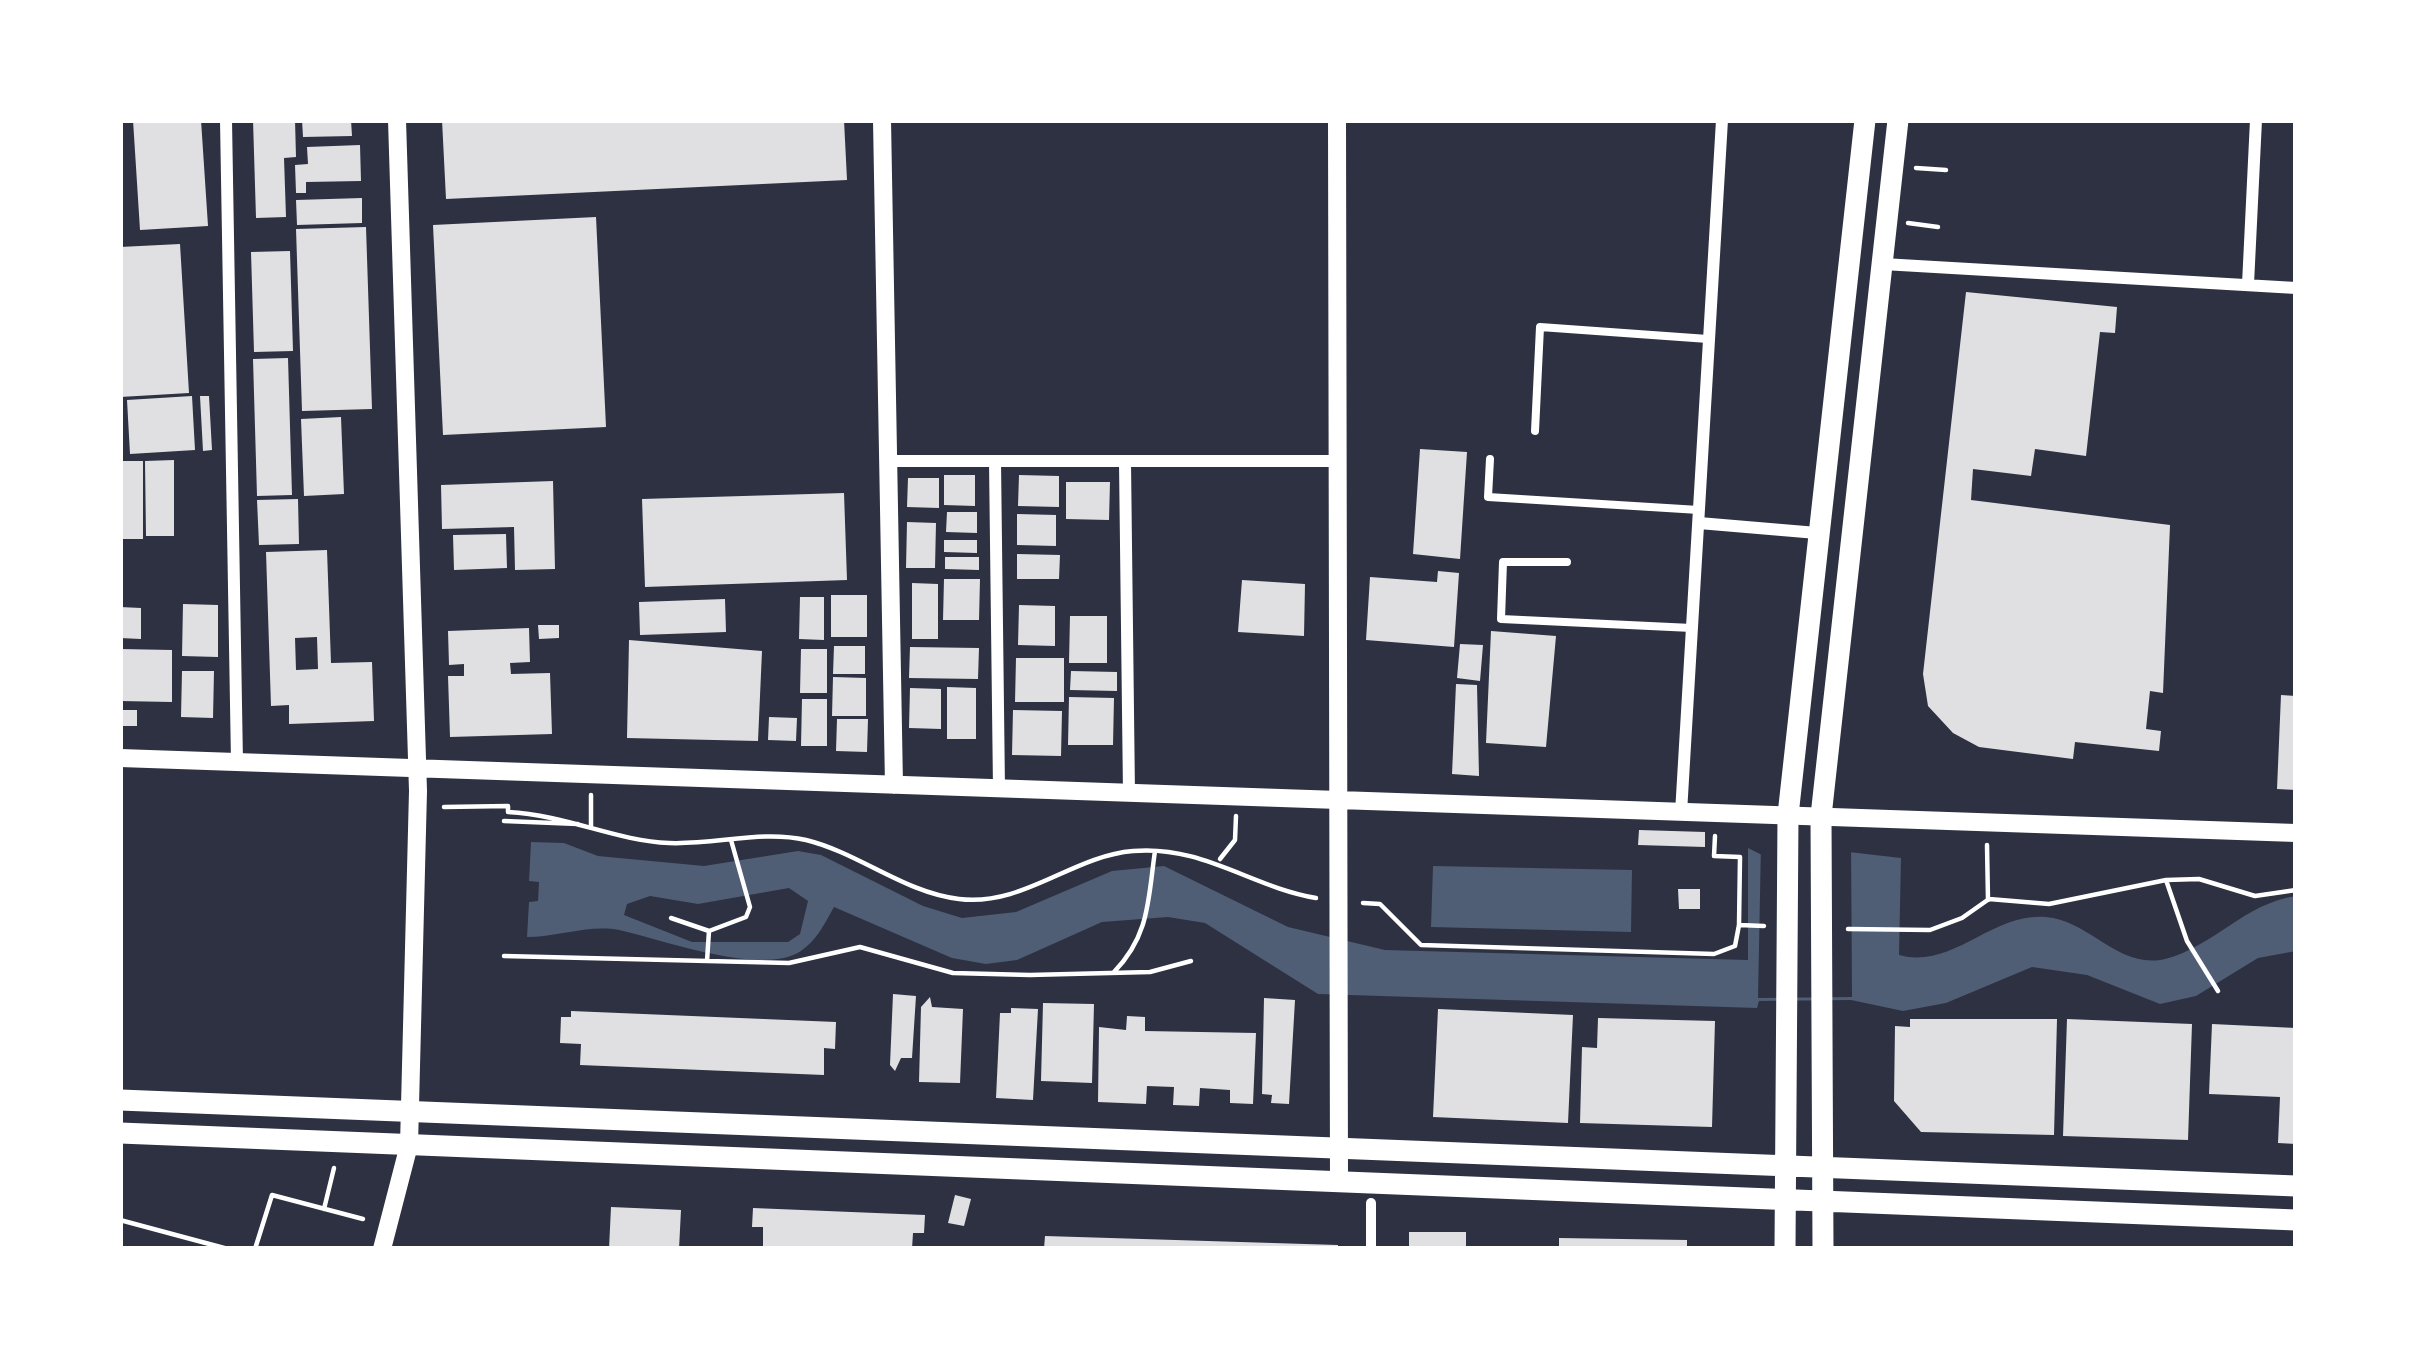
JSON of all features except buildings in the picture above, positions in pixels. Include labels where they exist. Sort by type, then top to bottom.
[{"type":"main road","points":[[1785,1249],[1788,826],[1865,120]]},
{"type":"main road","points":[[1823,1249],[1821,826],[1898,120]]},
{"type":"main road","points":[[120,1100],[2296,1186]]},
{"type":"main road","points":[[120,1133],[2296,1220]]},
{"type":"street","points":[[226,120],[237,762]]},
{"type":"street","points":[[382,1249],[409,1145],[418,767],[397,120]]},
{"type":"street","points":[[882,120],[894,785]]},
{"type":"street","points":[[1337,120],[1339,1184]]},
{"type":"street","points":[[1681,812],[1722,120]]},
{"type":"street","points":[[2248,284],[2256,120]]},
{"type":"street","points":[[1883,264],[2296,288]]},
{"type":"street","points":[[886,461],[1338,460]]},
{"type":"street","points":[[995,461],[998,789]]},
{"type":"street","points":[[1125,462],[1130,794]]},
{"type":"street","points":[[1699,516],[1817,533]]},
{"type":"street","points":[[120,758],[1681,812],[1788,826],[1987,822],[2296,833]]},
{"type":"street","points":[[1371,1203],[1371,1249]]},
{"type":"lane","points":[[1535,431],[1540,327],[1708,339]]},
{"type":"lane","points":[[1490,459],[1488,497],[1699,516]]},
{"type":"lane","points":[[1567,562],[1503,562],[1501,620],[1692,628]]},
{"type":"path","points":[[1915,168],[1946,170]]},
{"type":"path","points":[[1908,223],[1938,227]]},
{"type":"path","points":[[588,825],[590,775]]},
{"type":"path","points":[[1219,862],[1235,840],[1238,798]]},
{"type":"path","points":[[444,807],[508,806],[508,812],[588,825],[646,841],[800,839],[933,892],[979,901],[1010,896],[1112,855],[1154,854],[1219,862],[1280,892],[1329,900]]},
{"type":"path","points":[[1346,902],[1379,904],[1421,945],[1714,954],[1735,946],[1740,857],[1714,856],[1715,814]]},
{"type":"path","points":[[504,821],[588,825]]},
{"type":"path","points":[[1987,822],[1988,900]]},
{"type":"path","points":[[671,918],[709,931],[746,917],[750,907],[731,840]]},
{"type":"path","points":[[1113,973],[1138,948],[1146,926],[1154,854]]},
{"type":"path","points":[[1901,930],[1938,928],[1988,900],[2062,903],[2166,880],[2199,879],[2255,896],[2296,890]]},
{"type":"path","points":[[2166,880],[2187,941],[2218,991]]},
{"type":"path","points":[[1738,925],[1747,926]]},
{"type":"path","points":[[707,963],[709,931]]},
{"type":"path","points":[[504,956],[789,963],[860,947],[953,973],[1150,972],[1191,961]]},
{"type":"path","points":[[324,1209],[336,1160]]},
{"type":"path","points":[[255,1249],[272,1196],[363,1219]]},
{"type":"path","points":[[120,1220],[228,1249]]},
{"type":"water","points":[[531,842],[564,843],[598,856],[704,866],[798,851],[821,855],[923,906],[962,918],[1016,912],[1112,871],[1164,866],[1288,927],[1385,950],[1748,960],[1748,848],[1764,856],[1849,852],[1901,858],[1899,955],[1937,955],[2008,923],[2046,917],[2076,926],[2133,957],[2165,959],[2199,945],[2261,907],[2296,896],[2296,951],[2258,958],[2196,996],[2160,1004],[2087,975],[2032,967],[1946,1003],[1903,1011],[1851,1000],[1759,1001],[1757,1008],[1318,994],[1205,923],[1168,917],[1102,922],[1017,960],[986,964],[952,958],[834,907],[812,942],[784,958],[711,954],[608,929],[527,937],[529,902],[538,901],[539,882],[529,881]],"holes":[[[789,888],[808,901],[800,934],[788,942],[692,942],[624,915],[627,904],[650,896],[698,904]]]},
{"type":"water","points":[[1433,866],[1632,870],[1631,932],[1431,927]]},
{"type":"pier","points":[[1761,844],[1766,850],[1851,846],[1852,997],[1758,998]]}]
